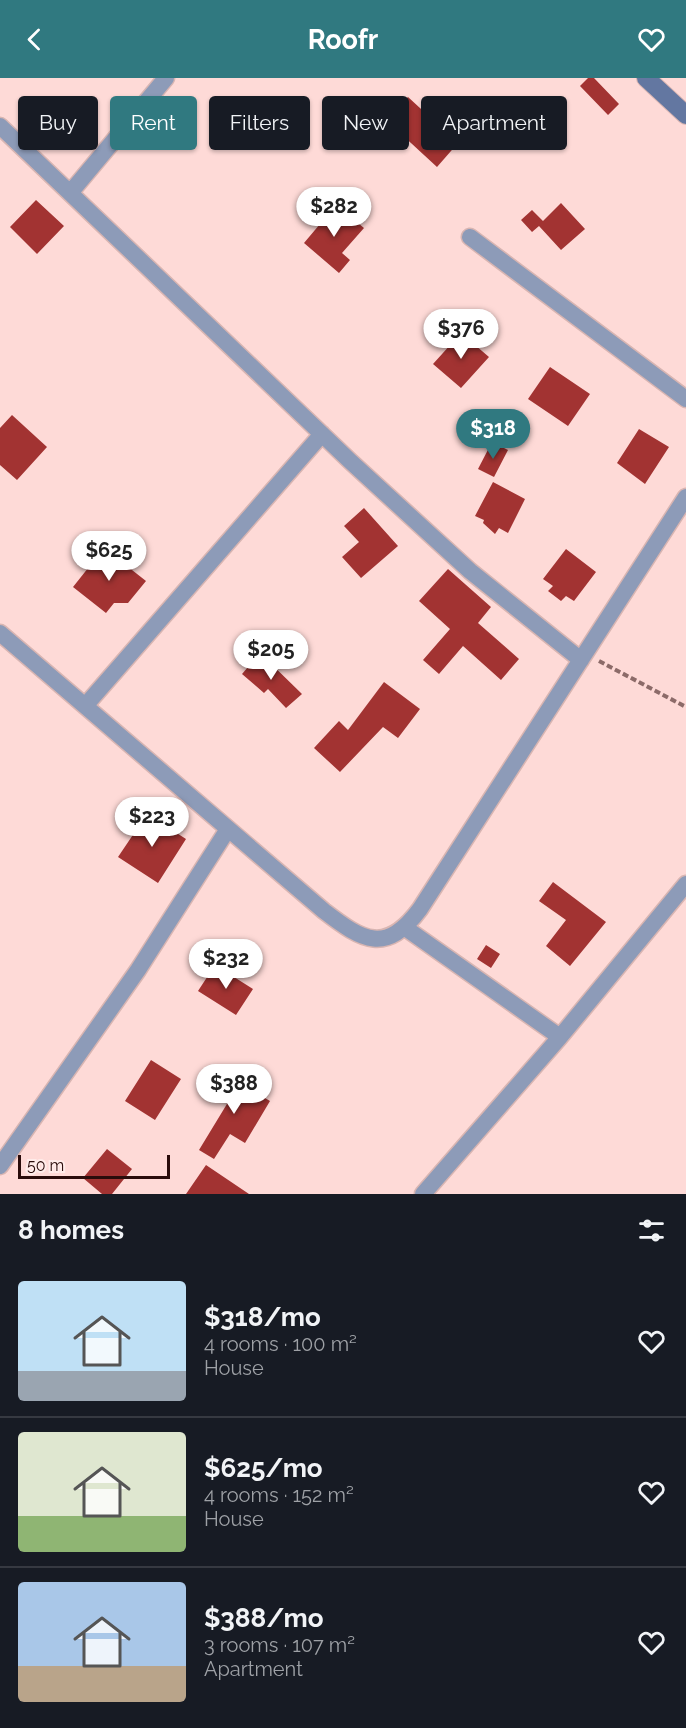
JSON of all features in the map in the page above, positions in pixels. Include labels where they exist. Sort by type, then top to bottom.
[{"type":"street","points":[[70,193],[166,78]]},
{"type":"street","points":[[646,78],[686,115]]},
{"type":"street","points":[[0,126],[322,434],[470,571],[583,656]]},
{"type":"street","points":[[470,237],[686,399]]},
{"type":"street","points":[[85,706],[322,434]]},
{"type":"street","points":[[0,633],[324,911],[366,938],[385,939],[404,927],[420,909],[686,497]]},
{"type":"street","points":[[0,1166],[138,970],[228,829]]},
{"type":"street","points":[[423,1194],[560,1037],[686,884]]},
{"type":"street","points":[[404,927],[560,1037]]},
{"type":"path","points":[[583,656],[686,707]]},
{"type":"building","points":[[588,78],[594,78],[619,104],[608,115],[580,86]]},
{"type":"building","points":[[409,98],[421,109],[421,150],[452,150],[437,167],[409,141]]},
{"type":"building","points":[[36,200],[64,226],[37,254],[10,227]]},
{"type":"building","points":[[561,203],[585,229],[561,250],[539,226],[532,232],[521,220],[532,210],[543,221]]},
{"type":"building","points":[[336,205],[364,228],[342,253],[350,260],[339,273],[304,243]]},
{"type":"building","points":[[461,333],[489,357],[461,388],[433,364]]},
{"type":"building","points":[[550,367],[590,394],[568,426],[528,399]]},
{"type":"building","points":[[12,415],[47,447],[17,480],[0,465],[0,428]]},
{"type":"building","points":[[639,429],[669,447],[645,484],[617,463]]},
{"type":"building","points":[[492,442],[508,450],[494,477],[478,469]]},
{"type":"building","points":[[493,482],[525,499],[508,533],[499,528],[495,534],[483,523],[484,520],[475,516]]},
{"type":"building","points":[[364,508],[398,546],[361,578],[342,557],[359,542],[344,526]]},
{"type":"building","points":[[104,548],[146,581],[128,603],[114,603],[106,613],[73,587]]},
{"type":"building","points":[[566,549],[596,572],[574,601],[566,596],[561,601],[548,591],[553,586],[543,579]]},
{"type":"building","points":[[448,569],[491,607],[478,623],[519,659],[501,680],[463,646],[439,674],[423,660],[450,629],[419,601]]},
{"type":"building","points":[[260,653],[302,694],[286,708],[268,689],[264,693],[242,674]]},
{"type":"building","points":[[384,682],[420,709],[398,738],[383,727],[340,772],[314,748],[339,721],[348,730]]},
{"type":"building","points":[[147,814],[186,839],[158,883],[118,857]]},
{"type":"building","points":[[553,882],[606,922],[570,966],[546,946],[566,920],[539,901]]},
{"type":"building","points":[[486,945],[500,954],[491,968],[477,959]]},
{"type":"building","points":[[215,965],[253,989],[236,1015],[198,991]]},
{"type":"building","points":[[151,1060],[181,1079],[155,1120],[125,1101]]},
{"type":"building","points":[[223,1073],[270,1101],[245,1143],[230,1134],[214,1159],[199,1150],[230,1099],[213,1089]]},
{"type":"building","points":[[107,1149],[132,1169],[112,1194],[102,1194],[83,1178]]},
{"type":"building","points":[[206,1165],[249,1194],[186,1194]]}]
